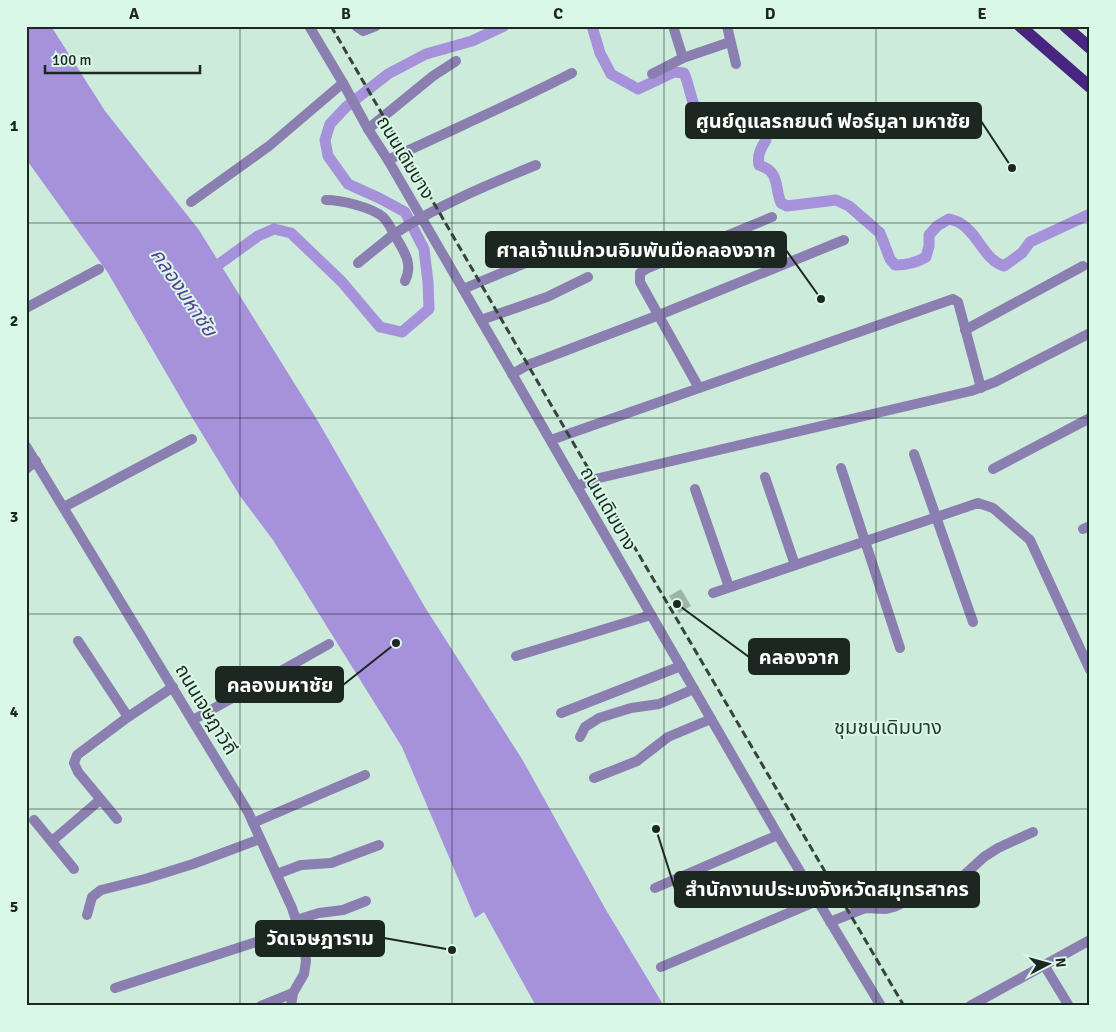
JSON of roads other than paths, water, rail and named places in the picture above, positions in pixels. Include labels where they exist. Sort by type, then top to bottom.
[{"type":"main road","points":[[1020,26],[1090,87]]},
{"type":"main road","points":[[1065,26],[1090,48]]},
{"type":"street","name":"ถนนเดิมบาง","points":[[309,26],[778,835],[881,1006]]},
{"type":"street","points":[[356,26],[363,31],[376,26]]},
{"type":"street","points":[[673,26],[683,58]]},
{"type":"street","points":[[727,26],[736,64]]},
{"type":"street","points":[[652,74],[683,58],[730,42]]},
{"type":"street","points":[[368,129],[433,76],[456,61]]},
{"type":"street","points":[[388,160],[516,102],[572,73]]},
{"type":"street","points":[[191,202],[269,146],[343,83]]},
{"type":"street","points":[[358,263],[395,233],[420,217],[464,195],[536,165]]},
{"type":"street","points":[[326,200],[343,202],[372,210],[382,217],[395,233],[409,262],[408,275],[405,282]]},
{"type":"street","points":[[699,388],[640,282],[640,273],[772,216]]},
{"type":"street","points":[[512,374],[528,365],[659,315],[844,240]]},
{"type":"street","points":[[463,289],[572,244]]},
{"type":"street","points":[[965,330],[1083,266]]},
{"type":"street","points":[[26,308],[99,269]]},
{"type":"street","points":[[481,320],[547,297],[588,277]]},
{"type":"street","points":[[550,440],[953,299],[958,302],[981,388]]},
{"type":"street","points":[[577,486],[605,477],[981,388],[1090,333]]},
{"type":"street","points":[[993,469],[1090,418]]},
{"type":"street","points":[[64,507],[192,439]]},
{"type":"street","name":"ถนนเจษฎาวิถี","points":[[26,446],[253,822],[298,924],[304,945],[306,961],[304,974],[293,993],[291,1006]]},
{"type":"street","points":[[914,454],[973,622]]},
{"type":"street","points":[[26,469],[36,461]]},
{"type":"street","points":[[841,468],[900,648]]},
{"type":"street","points":[[765,477],[796,565]]},
{"type":"street","points":[[695,489],[729,588]]},
{"type":"street","points":[[712,593],[978,504],[993,508],[1030,540],[1090,670]]},
{"type":"street","points":[[516,656],[651,615]]},
{"type":"street","points":[[78,641],[128,717]]},
{"type":"street","points":[[193,720],[329,644]]},
{"type":"street","points":[[561,713],[681,666]]},
{"type":"street","points":[[117,819],[78,772],[74,763],[77,756],[128,717],[173,687]]},
{"type":"street","points":[[580,737],[585,728],[599,718],[631,708],[660,704],[694,689]]},
{"type":"street","points":[[594,778],[637,761],[668,737],[711,719]]},
{"type":"street","points":[[253,822],[365,774]]},
{"type":"street","points":[[52,841],[100,800]]},
{"type":"street","points":[[34,820],[74,869]]},
{"type":"street","points":[[830,922],[865,908],[886,909],[894,907],[962,877],[984,857],[998,848],[1033,832]]},
{"type":"street","points":[[655,888],[778,835]]},
{"type":"street","points":[[87,914],[92,897],[101,890],[193,864],[260,839]]},
{"type":"street","points":[[277,874],[301,865],[331,863],[379,845]]},
{"type":"street","points":[[115,988],[298,924],[319,913],[343,910],[366,901]]},
{"type":"street","points":[[661,967],[817,901]]},
{"type":"street","points":[[970,1006],[986,1002],[1090,940]]},
{"type":"street","points":[[1044,966],[1069,1006]]},
{"type":"street","points":[[261,1006],[293,993]]},
{"type":"water","points":[[26,26],[51,26],[105,111],[199,230],[319,423],[426,609],[522,759],[606,910],[664,1006],[536,1006],[484,912],[475,918],[402,747],[273,540],[240,496],[108,273],[26,159]]},
{"type":"waterway","points":[[208,272],[258,236],[274,229],[291,233],[342,282],[380,327],[402,332],[429,309],[424,249],[405,212],[348,184],[328,156],[325,140],[330,124],[346,107],[388,74],[426,54],[472,41],[504,26]]},
{"type":"waterway","points":[[592,26],[600,53],[611,74],[638,89],[674,72],[684,73],[696,111],[704,123],[716,127],[756,119],[763,127],[766,140],[759,155],[759,165],[766,168],[774,176],[781,203],[787,206],[836,200],[849,206],[880,233],[890,259],[895,265],[911,263],[926,257],[929,235],[937,226],[949,219],[959,222],[966,227],[991,258],[1004,266],[1022,253],[1030,242],[1090,214]]},
{"type":"railway","points":[[331,26],[904,1006]]},
{"type":"place","name":"ศูนย์ดูแลรถยนต์ ฟอร์มูลา มหาชัย","points":[[1012,168]]},
{"type":"place","name":"ศาลเจ้าแม่กวนอิมพันมือคลองจาก","points":[[821,299]]},
{"type":"place","name":"คลองจาก","points":[[677,604]]},
{"type":"place","name":"คลองมหาชัย","points":[[396,643]]},
{"type":"place","name":"สำนักงานประมงจังหวัดสมุทรสาคร","points":[[656,829]]},
{"type":"place","name":"วัดเจษฎาราม","points":[[452,950]]},
{"type":"district","name":"ชุมชนเดิมบาง","points":[[888,727]]}]
